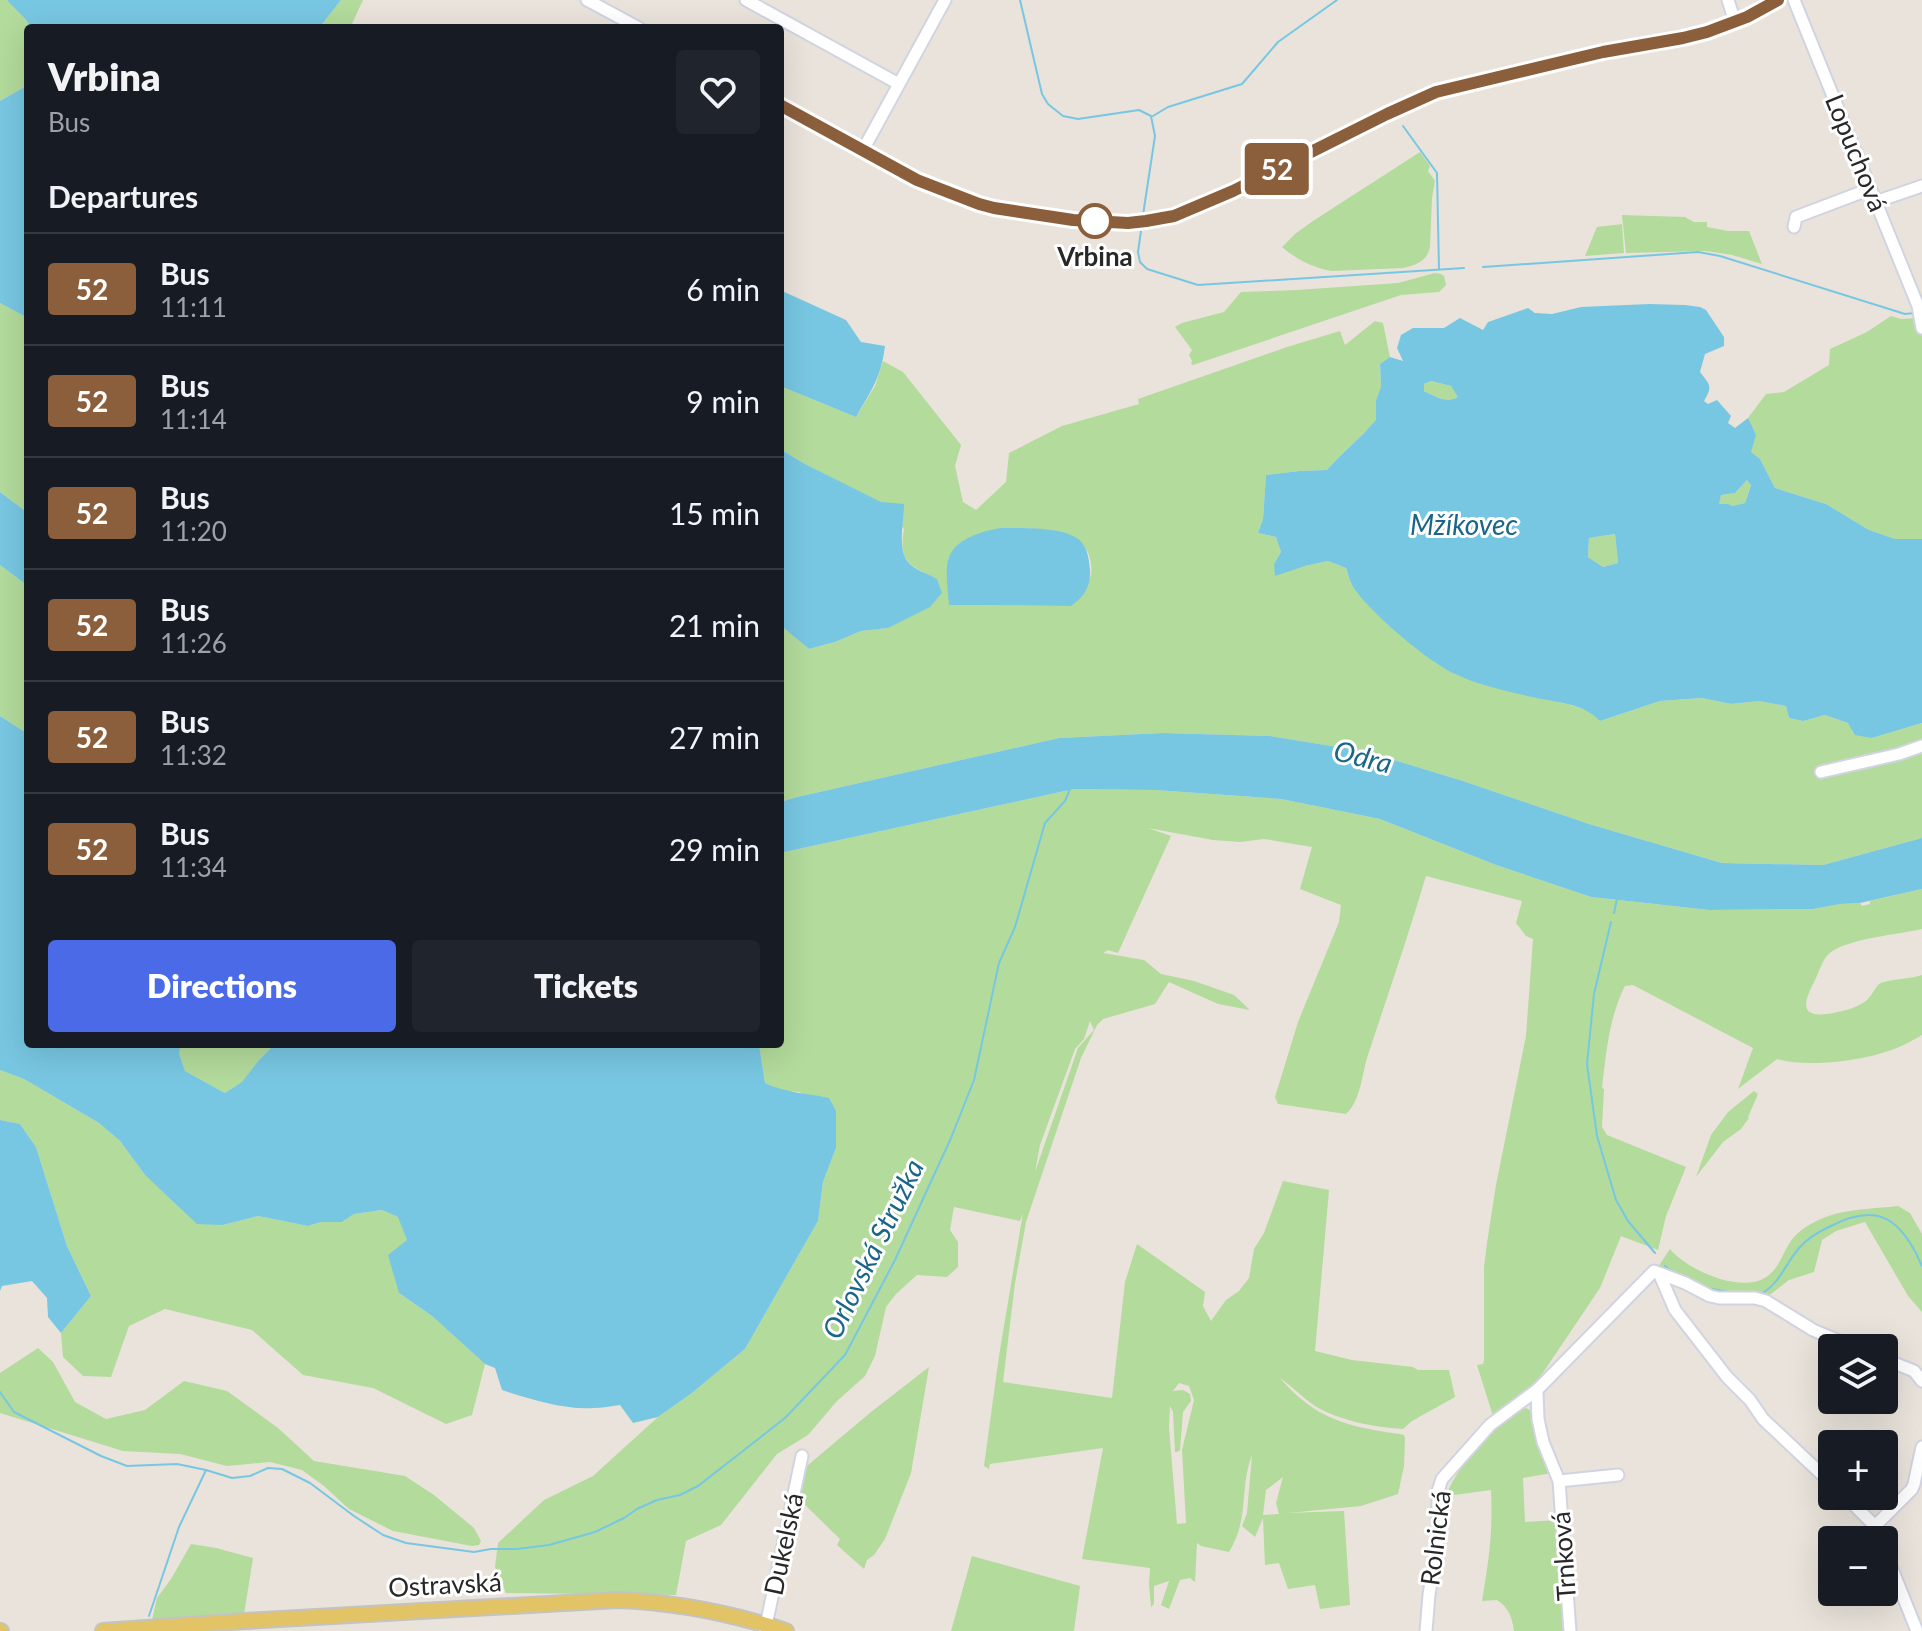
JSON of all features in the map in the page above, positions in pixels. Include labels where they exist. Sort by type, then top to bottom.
[{"type":"main road","name":"Ostravská","points":[[103,1631],[244,1626],[618,1600],[674,1604],[786,1631]]},
{"type":"street","points":[[587,0],[632,24]]},
{"type":"street","points":[[746,0],[899,84]]},
{"type":"street","points":[[863,150],[945,0]]},
{"type":"street","points":[[1728,0],[1735,22]]},
{"type":"street","points":[[784,107],[917,180],[994,208],[1073,220],[1128,223],[1159,220],[1233,191],[1436,92],[1603,52],[1683,38],[1735,22],[1778,0]]},
{"type":"street","name":"Lopuchová","points":[[1794,0],[1918,306],[1922,328]]},
{"type":"street","points":[[1875,202],[1922,186]]},
{"type":"street","points":[[1794,227],[1796,217],[1870,189]]},
{"type":"street","points":[[1821,772],[1922,746]]},
{"type":"street","name":"Rolnická","points":[[1426,1631],[1438,1539],[1437,1502],[1444,1476],[1490,1425],[1537,1390],[1654,1271],[1659,1273]]},
{"type":"street","points":[[1659,1273],[1719,1298],[1766,1301],[1823,1334]]},
{"type":"street","points":[[1659,1273],[1675,1310],[1727,1377],[1750,1400],[1763,1419],[1818,1471]]},
{"type":"street","points":[[1898,1365],[1914,1371],[1922,1381]]},
{"type":"street","points":[[1537,1390],[1543,1442],[1559,1481],[1618,1475]]},
{"type":"street","points":[[1859,1510],[1875,1526],[1912,1489],[1922,1447]]},
{"type":"street","name":"Dukelská","points":[[766,1628],[802,1456]]},
{"type":"street","name":"Trnková","points":[[1559,1481],[1570,1631]]},
{"type":"street","points":[[1898,1584],[1917,1631]]},
{"type":"green space","points":[[0,0],[7,0],[29,24],[24,24],[24,87],[0,101]]},
{"type":"green space","points":[[341,0],[363,0],[352,24],[322,24]]},
{"type":"green space","points":[[1420,152],[1430,166],[1428,171],[1435,181],[1430,247],[1421,262],[1403,268],[1332,271],[1305,262],[1282,247],[1313,221]]},
{"type":"green space","points":[[1622,215],[1685,217],[1694,222],[1707,222],[1707,227],[1749,231],[1762,264],[1706,251],[1626,253]]},
{"type":"green space","points":[[1622,224],[1624,253],[1585,256],[1597,227]]},
{"type":"green space","points":[[1435,273],[1444,276],[1446,285],[1439,292],[1401,295],[1193,365],[1189,355],[1192,350],[1175,327],[1224,312],[1241,292],[1398,283]]},
{"type":"green space","points":[[0,303],[24,316],[24,510],[0,492]]},
{"type":"green space","points":[[1922,306],[1922,539],[1895,539],[1869,530],[1826,504],[1775,488],[1760,459],[1751,453],[1748,418],[1766,394],[1784,392],[1829,365],[1830,349],[1867,332],[1891,316],[1917,318]]},
{"type":"green space","points":[[1375,321],[1383,323],[1390,357],[1380,364],[1381,388],[1376,400],[1376,421],[1327,470],[1266,475],[1263,519],[1258,533],[1276,537],[1281,552],[1274,564],[1305,566],[1328,561],[1346,568],[1351,584],[1427,656],[1455,674],[1498,688],[1568,704],[1592,712],[1600,721],[1660,701],[1702,698],[1731,704],[1759,701],[1786,706],[1789,718],[1803,721],[1825,715],[1848,723],[1872,738],[1922,723],[1922,838],[1823,865],[1722,863],[1589,824],[1368,752],[1270,736],[1163,733],[1059,738],[784,801],[784,628],[809,649],[861,631],[888,628],[937,579],[908,562],[903,549],[904,529],[881,503],[784,451],[784,388],[856,417],[875,386],[883,361],[903,372],[961,445],[955,466],[963,502],[976,510],[1006,482],[1009,453],[1062,426],[1139,404],[1138,399],[1340,331],[1345,345]],"holes":[[[1000,528],[1045,530],[1074,538],[1084,546],[1090,558],[1091,575],[1071,606],[950,605],[948,558]]]},
{"type":"green space","points":[[1431,381],[1451,386],[1459,397],[1446,399],[1424,391],[1424,384]]},
{"type":"green space","points":[[1747,480],[1751,484],[1745,503],[1732,506],[1718,504],[1721,495],[1735,493]]},
{"type":"green space","points":[[1615,534],[1618,563],[1603,567],[1588,557],[1589,538]]},
{"type":"green space","points":[[0,565],[24,583],[24,731],[0,716]]},
{"type":"green space","points":[[1074,789],[1155,790],[1281,799],[1380,819],[1496,865],[1591,897],[1709,910],[1813,909],[1841,904],[1860,903],[1862,906],[1870,904],[1870,901],[1922,889],[1922,929],[1861,940],[1831,952],[1822,964],[1806,1004],[1811,1013],[1843,1011],[1864,1002],[1879,984],[1922,975],[1922,1035],[1894,1049],[1852,1060],[1819,1063],[1777,1059],[1738,1089],[1753,1048],[1633,985],[1625,986],[1615,1010],[1607,1049],[1602,1088],[1602,1127],[1607,1135],[1686,1167],[1666,1216],[1658,1250],[1621,1236],[1600,1288],[1538,1380],[1493,1416],[1477,1365],[1484,1361],[1487,1243],[1526,1036],[1533,939],[1526,936],[1516,923],[1522,901],[1426,876],[1351,1109],[1346,1114],[1278,1104],[1275,1097],[1298,1022],[1339,922],[1341,905],[1300,889],[1312,847],[1264,839],[1240,842],[1213,840],[1148,828],[1171,836],[1118,953],[1108,950],[1103,953],[1144,960],[1161,974],[1234,995],[1250,1010],[1218,1004],[1169,982],[1155,1004],[1103,1019],[1097,1025],[1081,1058],[1026,1222],[1003,1382],[1112,1398],[1125,1282],[1137,1244],[1205,1292],[1203,1306],[1211,1321],[1226,1300],[1239,1291],[1249,1278],[1254,1249],[1264,1233],[1283,1181],[1329,1190],[1315,1351],[1418,1370],[1449,1370],[1455,1397],[1403,1429],[1392,1428],[1335,1416],[1311,1403],[1280,1378],[1306,1403],[1334,1419],[1404,1435],[1405,1438],[1404,1466],[1398,1494],[1361,1506],[1288,1513],[1344,1511],[1350,1605],[1320,1609],[1315,1585],[1288,1589],[1279,1563],[1265,1565],[1263,1518],[1255,1537],[1242,1526],[1247,1513],[1252,1455],[1240,1527],[1229,1552],[1197,1543],[1195,1582],[1190,1578],[1180,1580],[1169,1609],[1161,1605],[1169,1581],[1154,1586],[1154,1604],[1151,1607],[1150,1568],[1082,1559],[1103,1448],[990,1464],[989,1469],[984,1466],[1023,1213],[1020,1221],[954,1207],[950,1230],[958,1242],[958,1267],[947,1277],[917,1275],[896,1294],[886,1307],[875,1356],[865,1376],[837,1401],[808,1435],[777,1454],[721,1525],[686,1541],[676,1595],[506,1593],[495,1567],[498,1543],[544,1500],[593,1476],[658,1417],[745,1349],[818,1221],[823,1182],[836,1148],[800,1092],[781,1091],[765,1083],[760,1048],[784,1048],[784,852]],"holes":[[[1090,1021],[1094,1030],[1078,1048],[1035,1172],[1040,1145],[1075,1049],[1084,1039]],[[1179,1383],[1189,1386],[1194,1400],[1182,1450],[1186,1523],[1177,1524],[1170,1406],[1177,1452],[1180,1450],[1183,1412],[1191,1401],[1190,1394],[1183,1390],[1173,1391]],[[1283,1477],[1276,1503],[1279,1514],[1263,1515],[1266,1490]]]},
{"type":"green space","points":[[180,1048],[271,1048],[243,1082],[225,1093],[185,1071]]},
{"type":"green space","points":[[0,1070],[24,1079],[99,1123],[120,1141],[145,1175],[223,1225],[258,1216],[308,1226],[321,1222],[342,1222],[354,1214],[382,1210],[399,1217],[407,1240],[399,1293],[432,1316],[485,1364],[472,1415],[446,1424],[373,1388],[303,1375],[252,1330],[165,1309],[129,1326],[111,1377],[83,1376],[63,1357],[61,1333],[91,1296],[67,1246],[36,1147],[20,1124],[0,1120]]},
{"type":"green space","points":[[1754,1091],[1758,1094],[1749,1118],[1741,1129],[1723,1142],[1696,1177],[1711,1135],[1728,1112]]},
{"type":"green space","points":[[1898,1206],[1910,1213],[1922,1234],[1922,1312],[1908,1296],[1865,1222],[1836,1231],[1822,1240],[1814,1272],[1789,1280],[1767,1297],[1710,1292],[1658,1267],[1670,1249],[1689,1265],[1717,1278],[1747,1283],[1760,1280],[1775,1269],[1797,1234],[1814,1222],[1849,1211]]},
{"type":"green space","points":[[38,1348],[53,1362],[75,1402],[106,1419],[145,1410],[184,1381],[227,1391],[278,1428],[314,1461],[405,1476],[474,1528],[481,1541],[479,1545],[472,1546],[393,1531],[349,1509],[302,1470],[270,1462],[227,1466],[180,1454],[123,1451],[0,1413],[0,1373]]},
{"type":"green space","points":[[929,1367],[911,1473],[885,1539],[867,1560],[864,1569],[837,1545],[840,1539],[799,1499],[804,1472],[808,1465],[871,1412]]},
{"type":"green space","points":[[1526,1408],[1530,1410],[1552,1473],[1523,1478],[1525,1522],[1559,1520],[1576,1631],[1514,1631],[1509,1613],[1501,1603],[1497,1600],[1482,1601],[1490,1546],[1491,1490],[1447,1496],[1458,1473],[1479,1446],[1504,1422]]},
{"type":"green space","points":[[191,1544],[253,1558],[244,1614],[152,1620],[157,1598]]},
{"type":"green space","points":[[972,1556],[1080,1586],[1074,1631],[951,1631]]},
{"type":"water","points":[[7,0],[341,0],[322,24],[29,24]]},
{"type":"water","points":[[24,87],[24,316],[0,303],[0,101]]},
{"type":"water","points":[[784,292],[846,320],[861,342],[885,346],[878,376],[856,417],[784,388]]},
{"type":"water","name":"Mžíkovec","points":[[1649,304],[1685,305],[1706,310],[1724,337],[1724,346],[1705,354],[1700,372],[1708,383],[1709,392],[1704,401],[1708,404],[1717,400],[1731,416],[1728,423],[1735,428],[1748,418],[1756,435],[1751,452],[1760,459],[1775,488],[1826,504],[1869,530],[1895,539],[1922,539],[1922,723],[1872,738],[1855,735],[1848,723],[1825,715],[1803,721],[1789,718],[1786,706],[1759,701],[1731,704],[1702,698],[1660,701],[1600,721],[1577,707],[1483,685],[1443,667],[1414,647],[1370,608],[1352,585],[1346,568],[1328,561],[1275,576],[1274,564],[1281,552],[1276,537],[1258,533],[1263,519],[1266,475],[1327,470],[1370,427],[1376,420],[1376,400],[1381,387],[1380,364],[1390,357],[1403,361],[1397,348],[1401,335],[1413,328],[1444,328],[1460,318],[1483,330],[1488,322],[1528,308],[1535,313],[1552,314],[1581,307]],"holes":[[[1431,381],[1451,386],[1458,397],[1445,399],[1424,391],[1424,384]],[[1747,480],[1751,485],[1745,503],[1732,506],[1719,504],[1721,495],[1735,493]],[[1615,534],[1618,563],[1603,567],[1588,557],[1589,538]]]},
{"type":"water","points":[[784,451],[881,502],[904,504],[902,542],[905,556],[914,567],[937,579],[942,593],[930,607],[888,628],[861,631],[809,649],[784,628]]},
{"type":"water","points":[[0,492],[24,510],[24,583],[0,565]]},
{"type":"water","points":[[1000,528],[1050,530],[1079,540],[1087,551],[1090,570],[1083,595],[1071,606],[949,605],[947,571],[951,552],[970,537]]},
{"type":"water","points":[[0,716],[24,731],[24,1048],[180,1048],[185,1071],[225,1093],[242,1082],[271,1048],[760,1048],[765,1083],[788,1091],[829,1098],[836,1111],[836,1148],[823,1182],[818,1221],[745,1349],[658,1417],[633,1423],[620,1405],[596,1408],[559,1406],[502,1390],[495,1368],[485,1364],[432,1316],[399,1293],[388,1255],[407,1240],[398,1217],[382,1210],[354,1214],[342,1222],[321,1222],[308,1226],[258,1216],[223,1225],[197,1224],[145,1175],[120,1141],[99,1123],[24,1079],[0,1070]]},
{"type":"water","name":"Odra","points":[[1163,733],[1270,736],[1368,752],[1589,824],[1722,863],[1823,865],[1922,838],[1922,889],[1860,903],[1813,909],[1709,910],[1591,897],[1496,865],[1380,819],[1281,799],[1155,790],[1074,789],[784,852],[784,801],[1059,738]]},
{"type":"water","points":[[0,1120],[20,1124],[36,1147],[67,1246],[91,1296],[61,1333],[48,1317],[47,1298],[32,1281],[2,1286],[0,1291]]},
{"type":"waterway","points":[[1020,0],[1042,94],[1048,104],[1063,116],[1078,119],[1139,110],[1151,116],[1155,136],[1143,215]]},
{"type":"waterway","points":[[1153,116],[1168,107],[1242,84],[1278,42],[1337,0]]},
{"type":"waterway","points":[[1403,126],[1437,173],[1439,269]]},
{"type":"waterway","points":[[1141,231],[1138,252],[1140,262],[1147,269],[1198,285],[1464,268]]},
{"type":"waterway","points":[[1483,267],[1698,252],[1720,256],[1905,314],[1915,313]]},
{"type":"waterway","name":"Orlovská Stružka","points":[[0,1392],[14,1412],[127,1466],[177,1464],[232,1478],[250,1476],[268,1468],[282,1469],[310,1483],[383,1535],[406,1543],[474,1552],[549,1545],[595,1532],[657,1500],[680,1495],[698,1486],[785,1418],[845,1355],[895,1260],[951,1138],[974,1080],[999,963],[1015,927],[1045,823],[1065,801],[1070,789]]},
{"type":"waterway","points":[[1614,913],[1617,899]]},
{"type":"waterway","points":[[1611,922],[1594,994],[1587,1064],[1597,1136],[1616,1200],[1628,1221],[1655,1253]]},
{"type":"waterway","points":[[1761,1294],[1778,1279],[1803,1243],[1823,1230],[1863,1215],[1887,1219],[1897,1227],[1922,1266]]},
{"type":"waterway","points":[[1665,1266],[1671,1272]]},
{"type":"waterway","points":[[1706,1288],[1735,1293]]},
{"type":"waterway","points":[[149,1616],[179,1527],[206,1470]]},
{"type":"bus line","name":"52","points":[[784,107],[917,180],[979,204],[1073,220],[1128,223],[1159,220],[1233,191],[1436,92],[1603,52],[1707,32],[1747,17],[1778,0]]},
{"type":"place","name":"Vrbina","points":[[1095,221]]}]
